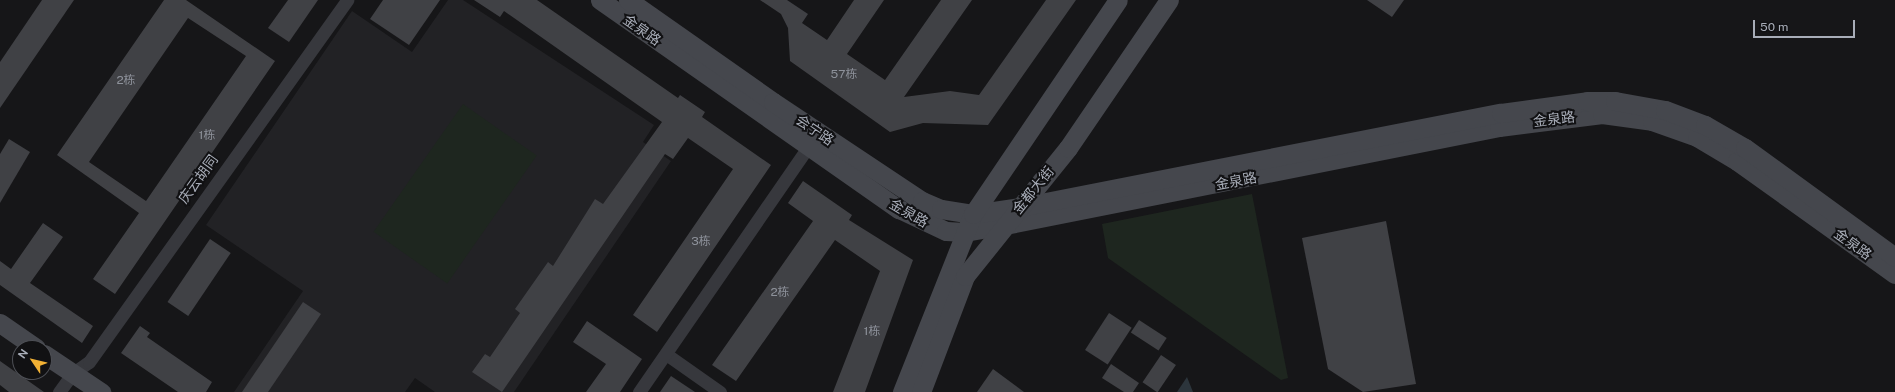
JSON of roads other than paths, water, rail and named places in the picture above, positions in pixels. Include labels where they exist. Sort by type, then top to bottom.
[{"type":"main road","name":"金泉路","points":[[600,0],[809,146],[917,219],[946,231],[965,232],[1005,225],[1500,127],[1602,114],[1652,121],[1696,137],[1737,161],[1895,274]]},
{"type":"main road","name":"会宁路","points":[[628,0],[922,201],[941,209],[973,214],[1020,207]]},
{"type":"main road","points":[[902,392],[973,214],[1118,0]]},
{"type":"main road","name":"金都大街","points":[[921,392],[965,276],[1068,148],[1169,0]]},
{"type":"main road","name":"金泉路","points":[[1020,207],[1501,113],[1587,101],[1615,101],[1665,110],[1705,125],[1745,148],[1895,257]]},
{"type":"main road","points":[[0,323],[24,340]]},
{"type":"main road","points":[[52,359],[100,392]]},
{"type":"street","name":"庆云胡同","points":[[59,392],[73,373],[89,362],[347,0]]},
{"type":"street","points":[[639,392],[809,146]]},
{"type":"street","points":[[666,354],[720,392]]}]
